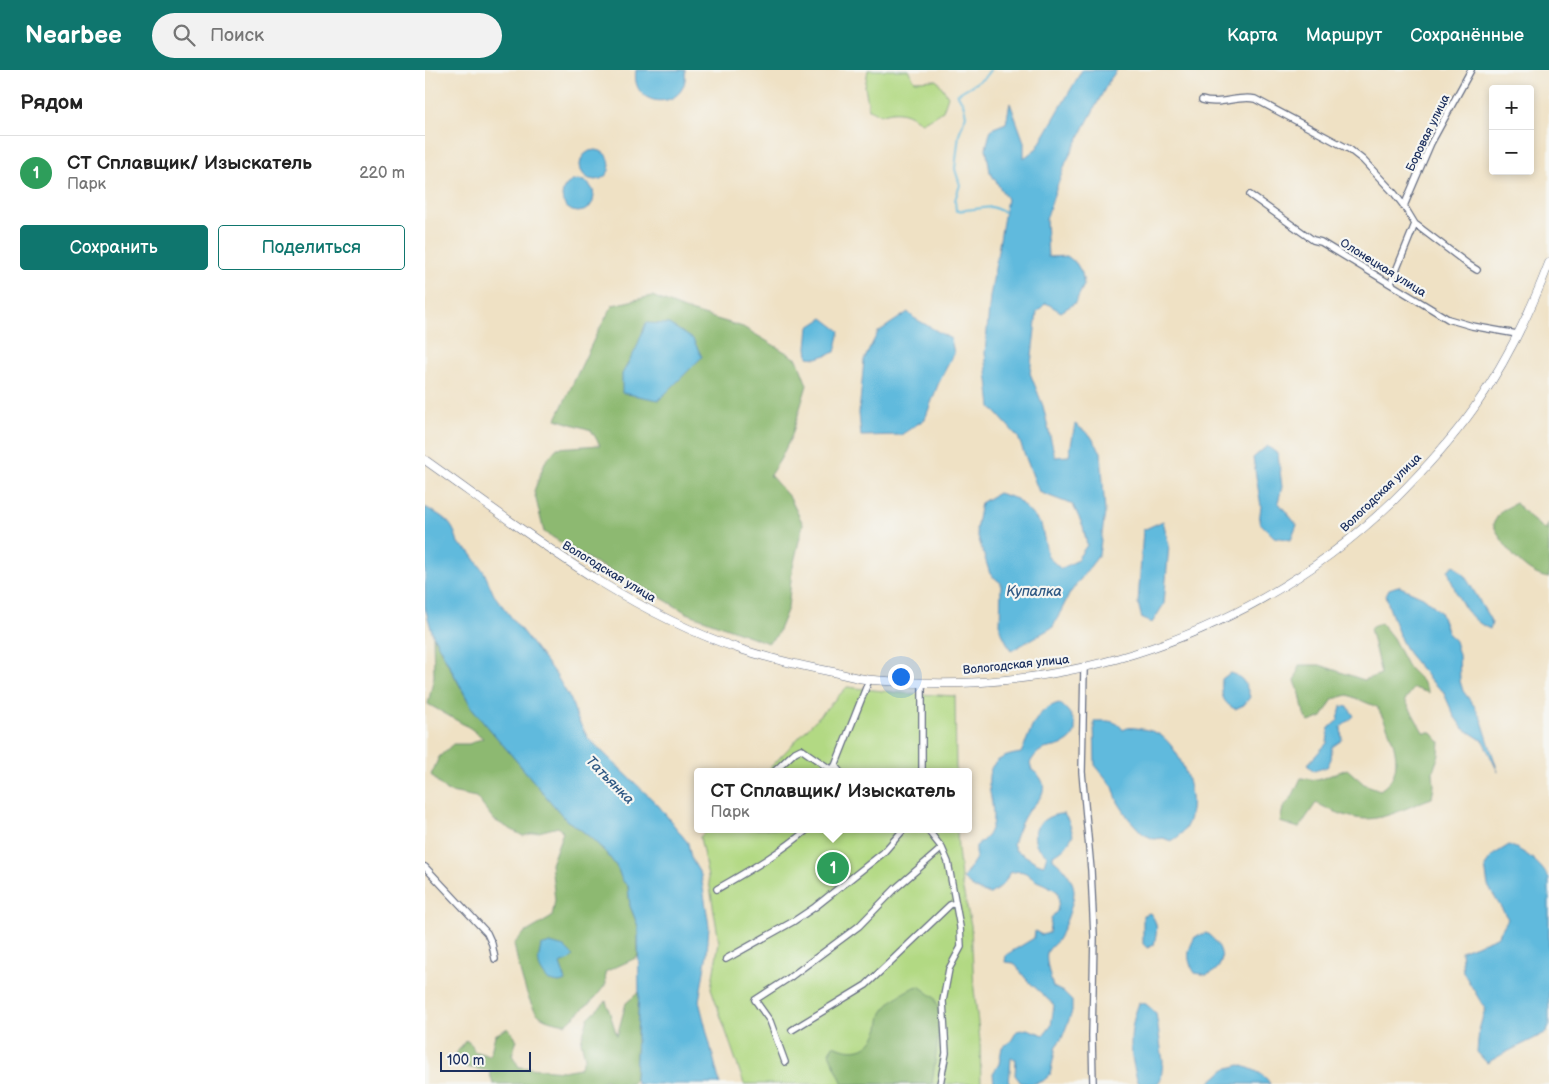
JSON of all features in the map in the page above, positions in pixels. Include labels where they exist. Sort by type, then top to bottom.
[{"type":"main road","name":"Вологодская улица","points":[[425,460],[561,556],[626,598],[702,635],[741,650],[800,666],[869,680],[922,684],[1018,678],[1084,668],[1160,646],[1214,624],[1290,583],[1347,543],[1419,475],[1455,434],[1491,382],[1533,302],[1549,263]]},
{"type":"street","name":"Боровая улица","points":[[1405,206],[1431,143],[1471,70]]},
{"type":"street","points":[[1202,100],[1211,103],[1243,98],[1255,99],[1349,149],[1363,160],[1405,206],[1415,224],[1477,270]]},
{"type":"street","name":"Олонецкая улица","points":[[1249,195],[1313,240],[1321,242],[1448,319],[1472,326],[1517,334]]},
{"type":"street","points":[[1391,283],[1415,224]]},
{"type":"street","points":[[1084,668],[1082,772],[1091,870],[1094,936],[1093,1084]]},
{"type":"street","points":[[831,768],[835,766],[869,680]]},
{"type":"street","points":[[922,684],[922,768]]},
{"type":"street","points":[[778,768],[795,752],[801,749],[828,768]]},
{"type":"street","points":[[717,890],[767,859],[803,833]]},
{"type":"street","points":[[726,959],[815,907],[883,853],[901,833]]},
{"type":"street","points":[[930,833],[942,848],[948,862],[960,927],[961,947],[949,969],[943,1001],[945,1053],[940,1084]]},
{"type":"street","points":[[785,1062],[769,1021],[755,1000],[789,978],[859,926],[897,888],[942,848]]},
{"type":"street","points":[[425,867],[487,933],[492,944],[495,959]]},
{"type":"street","points":[[792,1030],[866,985],[949,905],[955,903]]},
{"type":"green space","points":[[868,70],[908,70],[915,81],[937,80],[948,96],[943,111],[922,123],[903,113],[893,112],[881,115],[869,109],[865,87]]},
{"type":"green space","points":[[652,296],[687,310],[743,327],[797,359],[807,385],[792,435],[780,460],[770,475],[790,498],[803,524],[792,571],[788,608],[777,635],[768,643],[687,613],[592,561],[544,532],[534,491],[545,462],[557,448],[600,445],[591,430],[556,419],[597,333],[613,305]]},
{"type":"green space","points":[[1516,503],[1545,530],[1549,523],[1549,578],[1531,571],[1515,558],[1502,541],[1493,524],[1501,511]]},
{"type":"green space","points":[[1381,623],[1393,638],[1408,667],[1424,683],[1429,693],[1414,688],[1405,700],[1423,732],[1431,732],[1440,742],[1439,755],[1433,771],[1434,786],[1432,798],[1390,814],[1368,819],[1345,815],[1316,803],[1299,828],[1280,822],[1283,808],[1292,797],[1301,778],[1318,780],[1347,769],[1364,784],[1380,790],[1389,782],[1394,773],[1396,762],[1392,739],[1377,707],[1348,695],[1333,699],[1322,717],[1309,722],[1304,714],[1295,681],[1299,665],[1320,665],[1364,680],[1381,674],[1370,628]]},
{"type":"green space","points":[[433,636],[472,708],[566,820],[600,846],[616,866],[623,881],[628,886],[630,906],[638,926],[638,957],[605,972],[606,984],[595,998],[566,1024],[545,1019],[535,1010],[523,982],[514,944],[523,934],[552,917],[555,900],[551,864],[563,832],[558,827],[523,836],[494,820],[476,797],[446,791],[431,775],[439,757],[453,744],[469,744],[483,738],[470,728],[428,704],[434,676]]},
{"type":"green space","points":[[847,687],[955,696],[956,768],[770,768]]},
{"type":"green space","points":[[704,833],[957,833],[962,886],[971,925],[974,989],[980,1040],[981,1084],[744,1084],[711,988],[719,942],[700,837]]},
{"type":"green space","points":[[919,986],[935,998],[941,1017],[932,1084],[843,1084],[829,1053],[833,1045],[855,1050],[866,1046],[875,1036],[882,1013],[889,1004],[914,987]]},
{"type":"green space","points":[[639,992],[635,1079],[631,1084],[616,1084],[605,1080],[597,1084],[493,1084],[489,1071],[465,1067],[455,1055],[466,1040],[472,1045],[474,1051],[490,1056],[495,1035],[508,1028],[517,1040],[512,1055],[519,1067],[563,1071],[580,1068],[585,1057],[581,1041],[588,1018],[606,1001],[617,1036],[626,1003]]},
{"type":"water","points":[[636,70],[685,70],[684,83],[679,93],[670,99],[660,101],[650,99],[642,93],[636,83]]},
{"type":"water","name":"Купалка","points":[[1082,70],[1117,70],[1109,81],[1066,162],[1046,220],[1048,257],[1067,256],[1076,263],[1082,273],[1084,285],[1075,303],[1061,312],[1046,303],[1037,312],[1030,373],[1043,406],[1055,457],[1069,456],[1075,424],[1090,435],[1101,452],[1105,513],[1099,555],[1070,593],[1053,627],[1011,651],[1000,629],[1001,583],[990,574],[976,530],[981,503],[998,493],[1017,499],[1041,524],[1048,557],[1061,569],[1076,561],[1087,545],[1083,526],[1073,505],[1039,492],[1018,437],[991,407],[985,353],[990,297],[1007,199],[990,172],[986,148],[991,129],[1006,123],[1010,103],[1024,142],[1024,158],[1037,148]]},
{"type":"water","points":[[595,150],[606,154],[610,165],[606,176],[595,180],[584,176],[580,165],[584,154]]},
{"type":"water","points":[[578,180],[589,185],[594,196],[589,207],[578,212],[567,207],[562,196],[567,185]]},
{"type":"water","points":[[908,312],[914,318],[951,339],[954,353],[939,382],[925,419],[901,435],[861,436],[859,413],[864,360],[878,332]]},
{"type":"water","points":[[823,318],[840,331],[835,352],[817,358],[808,357],[809,327]]},
{"type":"water","points":[[646,323],[669,324],[693,339],[702,357],[659,400],[622,393],[622,374],[636,349]]},
{"type":"water","points":[[1267,446],[1278,454],[1282,487],[1278,502],[1297,525],[1291,540],[1274,537],[1259,522],[1261,506],[1253,458]]},
{"type":"water","name":"Татьянка","points":[[425,507],[450,525],[458,543],[470,552],[484,572],[494,595],[556,675],[571,700],[577,718],[588,738],[658,805],[688,843],[691,858],[701,875],[709,926],[707,953],[699,1001],[720,1084],[637,1084],[635,1079],[639,992],[638,926],[630,906],[628,886],[623,881],[616,866],[600,846],[566,820],[472,708],[433,635],[425,608]]},
{"type":"water","points":[[1163,521],[1169,545],[1164,604],[1152,623],[1142,619],[1138,603],[1143,530]]},
{"type":"water","points":[[1454,565],[1467,580],[1489,617],[1492,623],[1490,629],[1474,619],[1458,596],[1448,570]]},
{"type":"water","points":[[1398,586],[1423,597],[1440,612],[1448,633],[1455,641],[1459,655],[1460,681],[1463,691],[1475,707],[1482,721],[1498,772],[1483,741],[1463,728],[1454,716],[1443,691],[1434,684],[1408,653],[1401,640],[1386,595],[1389,589]]},
{"type":"water","points":[[1230,673],[1244,682],[1250,697],[1244,705],[1235,709],[1224,700],[1222,693],[1222,679]]},
{"type":"water","points":[[1059,703],[1068,711],[1074,721],[1075,732],[1067,742],[1039,752],[1030,763],[1032,770],[1042,781],[1043,790],[1040,799],[1023,819],[1013,844],[1016,851],[1044,865],[1047,855],[1036,844],[1035,838],[1038,826],[1047,818],[1058,814],[1064,814],[1069,822],[1073,835],[1065,847],[1053,855],[1053,859],[1069,876],[1073,885],[1074,895],[1061,934],[1048,951],[1047,956],[1053,987],[1063,992],[1072,1001],[1072,1012],[1062,1038],[1056,1046],[1050,1075],[1043,1081],[1032,1084],[1021,1083],[1015,1075],[1016,1059],[1011,1058],[1009,1084],[994,1084],[993,1073],[999,1064],[1002,1047],[1011,1041],[1017,1031],[1027,1029],[1044,1035],[1051,1026],[1054,1005],[1026,979],[1014,963],[1005,962],[1006,955],[1034,938],[1035,931],[1042,935],[1049,933],[1051,918],[1057,911],[1058,892],[1020,871],[1009,873],[1002,885],[990,894],[976,889],[963,879],[976,858],[976,846],[988,835],[992,823],[993,811],[989,775],[993,765],[1003,758],[1021,753],[1038,717],[1050,706]]},
{"type":"water","points":[[1341,706],[1348,707],[1354,716],[1341,727],[1342,740],[1332,747],[1331,759],[1327,767],[1314,771],[1307,765],[1327,743],[1329,728],[1338,720]]},
{"type":"water","points":[[1094,721],[1114,722],[1123,730],[1132,728],[1150,731],[1163,737],[1172,747],[1186,775],[1190,790],[1191,806],[1189,821],[1182,833],[1171,841],[1163,838],[1154,839],[1143,834],[1129,819],[1118,802],[1113,787],[1095,765]]},
{"type":"water","points":[[1509,845],[1532,858],[1549,878],[1549,1026],[1547,1032],[1487,1063],[1477,1052],[1479,1030],[1485,1009],[1463,972],[1461,951],[1497,937],[1508,919],[1488,886],[1485,866],[1493,855]]},
{"type":"water","points":[[1150,913],[1155,921],[1156,932],[1154,945],[1147,948],[1143,944],[1143,915]]},
{"type":"water","points":[[1206,933],[1220,949],[1221,959],[1216,970],[1206,975],[1195,973],[1190,964],[1189,955],[1190,947],[1195,937]]},
{"type":"water","points":[[550,943],[564,947],[573,956],[568,961],[560,964],[566,981],[559,983],[549,981],[540,968],[541,946]]},
{"type":"water","points":[[1139,1003],[1146,1004],[1156,1013],[1163,1062],[1161,1079],[1157,1084],[1140,1084],[1133,1062],[1131,1033]]},
{"type":"water","points":[[1240,1065],[1261,1074],[1270,1084],[1208,1084],[1225,1069]]},
{"type":"waterway","points":[[990,70],[984,78],[957,94],[963,103],[966,115],[959,134],[955,169],[960,185],[955,200],[956,211],[992,207],[1004,212]]},
{"type":"place","name":"СТ Сплавщик/ Изыскатель","points":[[833,868]]}]
